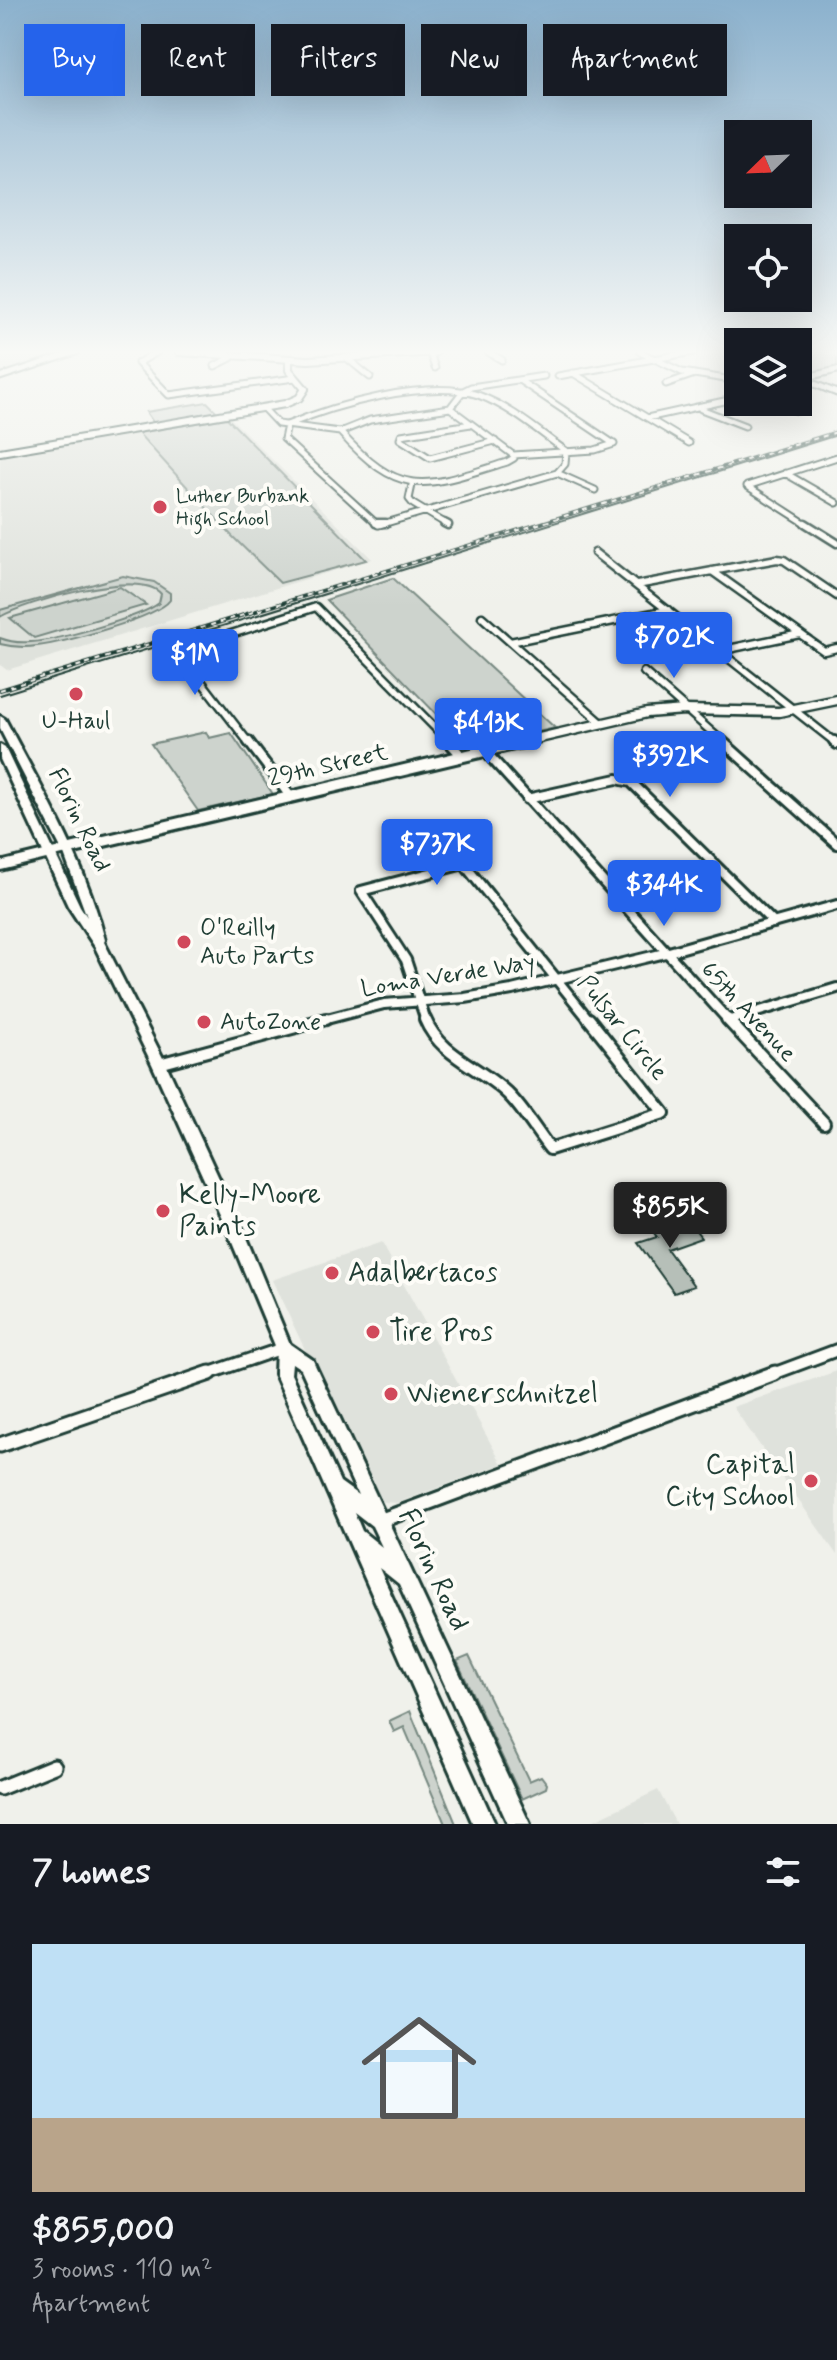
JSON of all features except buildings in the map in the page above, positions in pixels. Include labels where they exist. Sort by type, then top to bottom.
[{"type":"main road","name":"Florin Road","points":[[0,719],[66,850],[93,911],[101,947]]},
{"type":"main road","name":"Florin Road","points":[[0,748],[78,914],[101,947],[159,1064],[234,1228],[284,1348],[283,1374],[484,1824]]},
{"type":"main road","name":"Florin Road","points":[[284,1348],[307,1365],[519,1824]]},
{"type":"main road","points":[[332,1486],[379,1521]]},
{"type":"main road","points":[[354,1534],[407,1581]]},
{"type":"street","points":[[0,452],[90,437]]},
{"type":"street","points":[[284,437],[378,525],[557,473],[565,464],[566,451]]},
{"type":"street","points":[[345,437],[388,479],[412,485],[435,483],[507,462],[514,458],[513,455]]},
{"type":"street","points":[[400,437],[430,458],[495,441]]},
{"type":"street","points":[[490,437],[513,455],[595,450],[614,444],[604,437]]},
{"type":"street","points":[[546,437],[566,451]]},
{"type":"street","points":[[679,437],[689,443]]},
{"type":"street","points":[[835,541],[747,486],[837,457]]},
{"type":"street","points":[[824,461],[837,468]]},
{"type":"street","points":[[557,473],[595,490]]},
{"type":"street","points":[[785,473],[837,503]]},
{"type":"street","points":[[412,485],[409,499],[424,513],[448,525]]},
{"type":"street","points":[[595,553],[837,744]]},
{"type":"street","points":[[637,585],[784,560],[837,596]]},
{"type":"street","points":[[712,571],[824,651],[837,648]]},
{"type":"street","points":[[290,796],[178,651],[316,607],[461,755]]},
{"type":"street","points":[[510,642],[668,610]]},
{"type":"street","points":[[482,617],[602,723]]},
{"type":"street","points":[[719,651],[800,634]]},
{"type":"street","points":[[644,672],[837,844]]},
{"type":"street","name":"29th Street","points":[[66,850],[461,755],[656,712],[764,713],[837,700]]},
{"type":"street","name":"65th Avenue","points":[[484,750],[665,953],[824,1123]]},
{"type":"street","points":[[527,799],[617,779],[631,782],[774,923]]},
{"type":"street","points":[[0,866],[66,850]]},
{"type":"street","points":[[420,1000],[398,944],[361,891],[464,864],[556,978]]},
{"type":"street","name":"Loma Verde Way","points":[[159,1064],[384,1004],[487,995],[665,953],[837,905]]},
{"type":"street","name":"Pulsar Circle","points":[[420,1000],[427,1024],[443,1046],[507,1093],[550,1149],[664,1113],[556,978]]},
{"type":"street","points":[[730,1020],[837,988]]},
{"type":"street","points":[[0,1445],[284,1348]]},
{"type":"street","points":[[379,1521],[837,1350]]},
{"type":"street","points":[[0,1788],[54,1766]]},
{"type":"shaded area","name":"Luther Burbank High School","points":[[111,437],[250,437],[372,559],[7,670],[0,665],[0,456]]},
{"type":"shaded area","points":[[142,437],[246,437],[366,560],[280,583],[232,536]]},
{"type":"shaded area","points":[[123,576],[154,582],[170,593],[170,600],[129,622],[87,635],[32,647],[0,644],[0,638],[43,641],[78,633],[135,615],[159,603],[161,594],[149,587],[108,586],[57,596],[0,617],[0,610]]},
{"type":"shaded area","points":[[393,578],[555,728],[469,748],[326,600]]},
{"type":"shaded area","points":[[120,587],[146,605],[34,638],[10,618]]},
{"type":"shaded area","points":[[206,732],[209,738],[231,733],[273,794],[198,811],[151,744]]},
{"type":"shaded area","points":[[381,1243],[502,1464],[397,1503],[384,1502],[374,1495],[272,1280]]},
{"type":"shaded area","name":"Capital City School","points":[[837,1371],[837,1555],[733,1407]]},
{"type":"shaded area","points":[[469,1656],[529,1781],[541,1776],[547,1784],[546,1788],[522,1799],[457,1661]]},
{"type":"shaded area","points":[[410,1711],[456,1824],[445,1824],[404,1727],[394,1732],[389,1721]]},
{"type":"shaded area","points":[[658,1790],[676,1824],[586,1824]]},
{"type":"tram line","points":[[0,695],[830,437]]},
{"type":"railway","points":[[0,690],[820,437]]},
{"type":"place","name":"Luther Burbank High School","points":[[160,507]]},
{"type":"place","name":"U-Haul","points":[[76,694]]},
{"type":"place","name":"O'Reilly Auto Parts","points":[[184,942]]},
{"type":"place","name":"AutoZone","points":[[204,1022]]},
{"type":"place","name":"Kelly-Moore Paints","points":[[163,1211]]},
{"type":"place","name":"Adalbertacos","points":[[332,1273]]},
{"type":"place","name":"Tire Pros","points":[[373,1332]]},
{"type":"place","name":"Wienerschnitzel","points":[[391,1394]]},
{"type":"place","name":"Capital City School","points":[[811,1481]]}]
